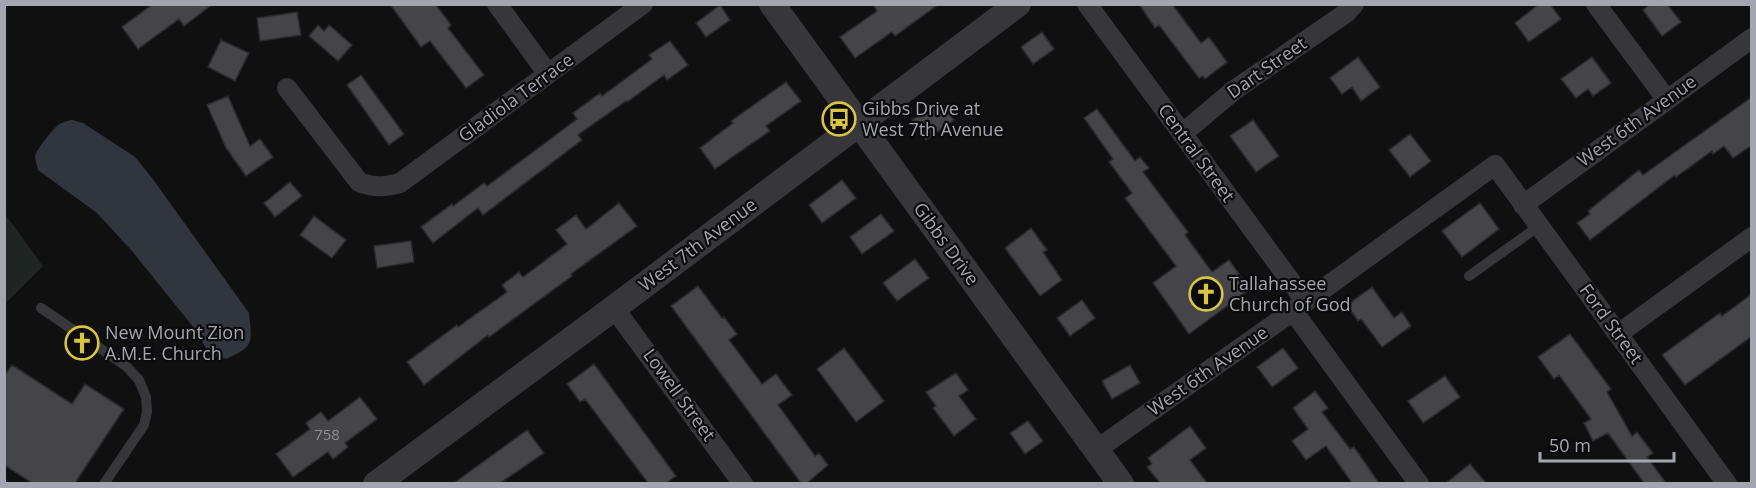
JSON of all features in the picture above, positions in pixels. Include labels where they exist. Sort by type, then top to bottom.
[{"type":"street","points":[[497,4],[548,74]]},
{"type":"street","name":"Gladiola Terrace","points":[[287,88],[359,183],[370,187],[387,187],[400,183],[643,4]]},
{"type":"street","name":"Gibbs Drive","points":[[772,4],[1121,483]]},
{"type":"street","name":"West 7th Avenue","points":[[376,483],[614,308],[1018,4]]},
{"type":"street","name":"Central Street","points":[[1087,4],[1182,134],[1419,483]]},
{"type":"street","name":"Dart Street","points":[[1182,134],[1233,90],[1346,13],[1354,4]]},
{"type":"street","points":[[1596,4],[1667,100]]},
{"type":"street","name":"West 6th Avenue","points":[[1523,205],[1752,38]]},
{"type":"street","name":"West 6th Avenue","points":[[1096,450],[1495,165]]},
{"type":"street","name":"Ford Street","points":[[1495,165],[1727,483]]},
{"type":"street","points":[[1618,334],[1752,237]]},
{"type":"street","name":"Lowell Street","points":[[614,308],[742,483]]},
{"type":"lane","points":[[1469,276],[1539,226]]},
{"type":"lane","points":[[41,308],[126,366],[140,380],[146,397],[147,412],[144,425],[108,482]]},
{"type":"shaded area","points":[[72,120],[83,123],[135,157],[152,178],[249,313],[251,337],[247,347],[242,351],[226,359],[209,353],[194,328],[132,251],[97,213],[38,170],[35,156],[38,149],[58,125]]},
{"type":"shaded area","points":[[5,214],[43,266],[5,304]]},
{"type":"building","points":[[153,4],[213,4],[184,26],[179,19],[138,49],[122,27]]},
{"type":"building","points":[[390,4],[436,5],[451,25],[448,28],[484,75],[466,88],[430,41],[421,47]]},
{"type":"building","points":[[873,4],[939,4],[895,36],[892,32],[855,58],[840,37],[877,11]]},
{"type":"building","points":[[1139,4],[1172,4],[1201,43],[1209,37],[1227,62],[1205,79],[1203,76],[1199,78],[1159,25],[1155,28]]},
{"type":"building","points":[[1539,4],[1550,4],[1561,19],[1529,42],[1515,23]]},
{"type":"building","points":[[1650,4],[1667,4],[1681,22],[1662,36],[1643,10]]},
{"type":"building","points":[[720,5],[730,20],[706,37],[696,23]]},
{"type":"building","points":[[297,12],[301,35],[260,41],[257,18]]},
{"type":"building","points":[[318,25],[324,31],[329,25],[352,45],[338,61],[309,36]]},
{"type":"building","points":[[1042,32],[1054,49],[1033,64],[1021,47]]},
{"type":"building","points":[[221,40],[249,53],[235,81],[208,67]]},
{"type":"building","points":[[670,41],[688,65],[667,80],[664,75],[626,101],[578,135],[582,140],[483,215],[478,208],[433,243],[421,227],[484,183],[487,186],[533,152],[577,119],[573,113],[600,93],[602,96],[652,59],[649,55]]},
{"type":"building","points":[[1358,57],[1380,87],[1361,101],[1352,87],[1342,94],[1330,78]]},
{"type":"building","points":[[1592,57],[1611,83],[1593,96],[1588,89],[1576,98],[1561,79]]},
{"type":"building","points":[[361,75],[404,134],[389,145],[347,85]]},
{"type":"building","points":[[786,82],[801,101],[766,126],[770,131],[715,169],[700,148],[733,123],[731,121]]},
{"type":"building","points":[[228,96],[250,146],[260,139],[273,157],[246,176],[226,148],[207,105]]},
{"type":"building","points":[[1752,97],[1752,145],[1733,158],[1724,146],[1713,154],[1712,151],[1676,177],[1675,175],[1590,240],[1577,223],[1590,214],[1588,211],[1639,170],[1643,175]]},
{"type":"building","points":[[942,103],[954,120],[926,140],[912,120],[931,106],[933,109]]},
{"type":"building","points":[[1097,109],[1135,161],[1140,157],[1149,168],[1143,172],[1188,232],[1185,235],[1212,272],[1229,260],[1250,289],[1189,334],[1153,283],[1176,266],[1125,198],[1132,193],[1109,162],[1113,159],[1084,118]]},
{"type":"building","points":[[1253,120],[1279,156],[1256,172],[1230,136]]},
{"type":"building","points":[[1410,134],[1431,161],[1410,177],[1389,150]]},
{"type":"building","points":[[842,180],[856,198],[822,223],[809,205]]},
{"type":"building","points":[[290,182],[302,196],[275,217],[264,203]]},
{"type":"building","points":[[619,203],[637,226],[424,385],[407,362],[507,292],[502,285],[519,272],[523,277],[567,244],[556,230],[576,215],[586,229]]},
{"type":"building","points":[[1480,203],[1499,229],[1462,257],[1442,231]]},
{"type":"building","points":[[881,214],[894,231],[862,254],[850,237]]},
{"type":"building","points":[[314,216],[346,240],[332,258],[300,235]]},
{"type":"building","points":[[1031,228],[1047,250],[1043,252],[1062,280],[1040,296],[1005,248]]},
{"type":"building","points":[[411,241],[414,262],[377,268],[374,246]]},
{"type":"building","points":[[915,259],[929,278],[897,301],[883,283]]},
{"type":"building","points":[[698,286],[737,334],[729,340],[762,384],[776,374],[792,395],[778,405],[815,456],[819,453],[828,465],[807,483],[801,483],[671,306]]},
{"type":"building","points":[[1372,287],[1394,318],[1402,312],[1411,326],[1382,347],[1347,305]]},
{"type":"building","points":[[1752,294],[1752,336],[1685,385],[1662,355],[1720,313],[1722,316]]},
{"type":"building","points":[[1082,300],[1095,318],[1070,336],[1057,318]]},
{"type":"building","points":[[1570,334],[1611,389],[1607,392],[1632,436],[1637,432],[1653,453],[1647,457],[1666,483],[1644,483],[1608,433],[1593,441],[1584,423],[1591,419],[1559,375],[1554,379],[1538,357]]},
{"type":"building","points":[[844,348],[884,401],[856,422],[817,369]]},
{"type":"building","points":[[1283,348],[1298,368],[1272,387],[1257,367]]},
{"type":"building","points":[[594,364],[676,476],[666,483],[648,483],[585,399],[580,402],[567,384]]},
{"type":"building","points":[[12,365],[72,404],[85,384],[124,409],[75,483],[32,483],[4,465],[4,376]]},
{"type":"building","points":[[1130,365],[1140,383],[1112,399],[1102,381]]},
{"type":"building","points":[[956,373],[968,390],[959,396],[976,419],[954,436],[933,408],[936,406],[926,392]]},
{"type":"building","points":[[1445,376],[1460,397],[1423,423],[1408,401]]},
{"type":"building","points":[[1315,391],[1328,408],[1322,412],[1350,449],[1354,447],[1379,483],[1352,483],[1326,446],[1306,460],[1292,441],[1308,429],[1293,408]]},
{"type":"building","points":[[360,397],[377,419],[345,443],[348,447],[333,459],[328,452],[293,477],[276,454],[310,429],[306,423],[321,412],[328,421]]},
{"type":"building","points":[[1028,421],[1043,441],[1025,454],[1010,433]]},
{"type":"building","points":[[1190,426],[1206,448],[1190,460],[1207,483],[1160,483],[1147,467],[1152,464],[1148,458]]},
{"type":"building","points":[[527,430],[544,453],[500,483],[454,483]]},
{"type":"building","points":[[1470,464],[1486,483],[1446,483]]},
{"type":"place","name":"Gibbs Drive at West 7th Avenue","points":[[839,119]]},
{"type":"place","name":"Tallahassee Church of God","points":[[1206,294]]},
{"type":"place","name":"New Mount Zion A.M.E. Church","points":[[82,343]]}]
